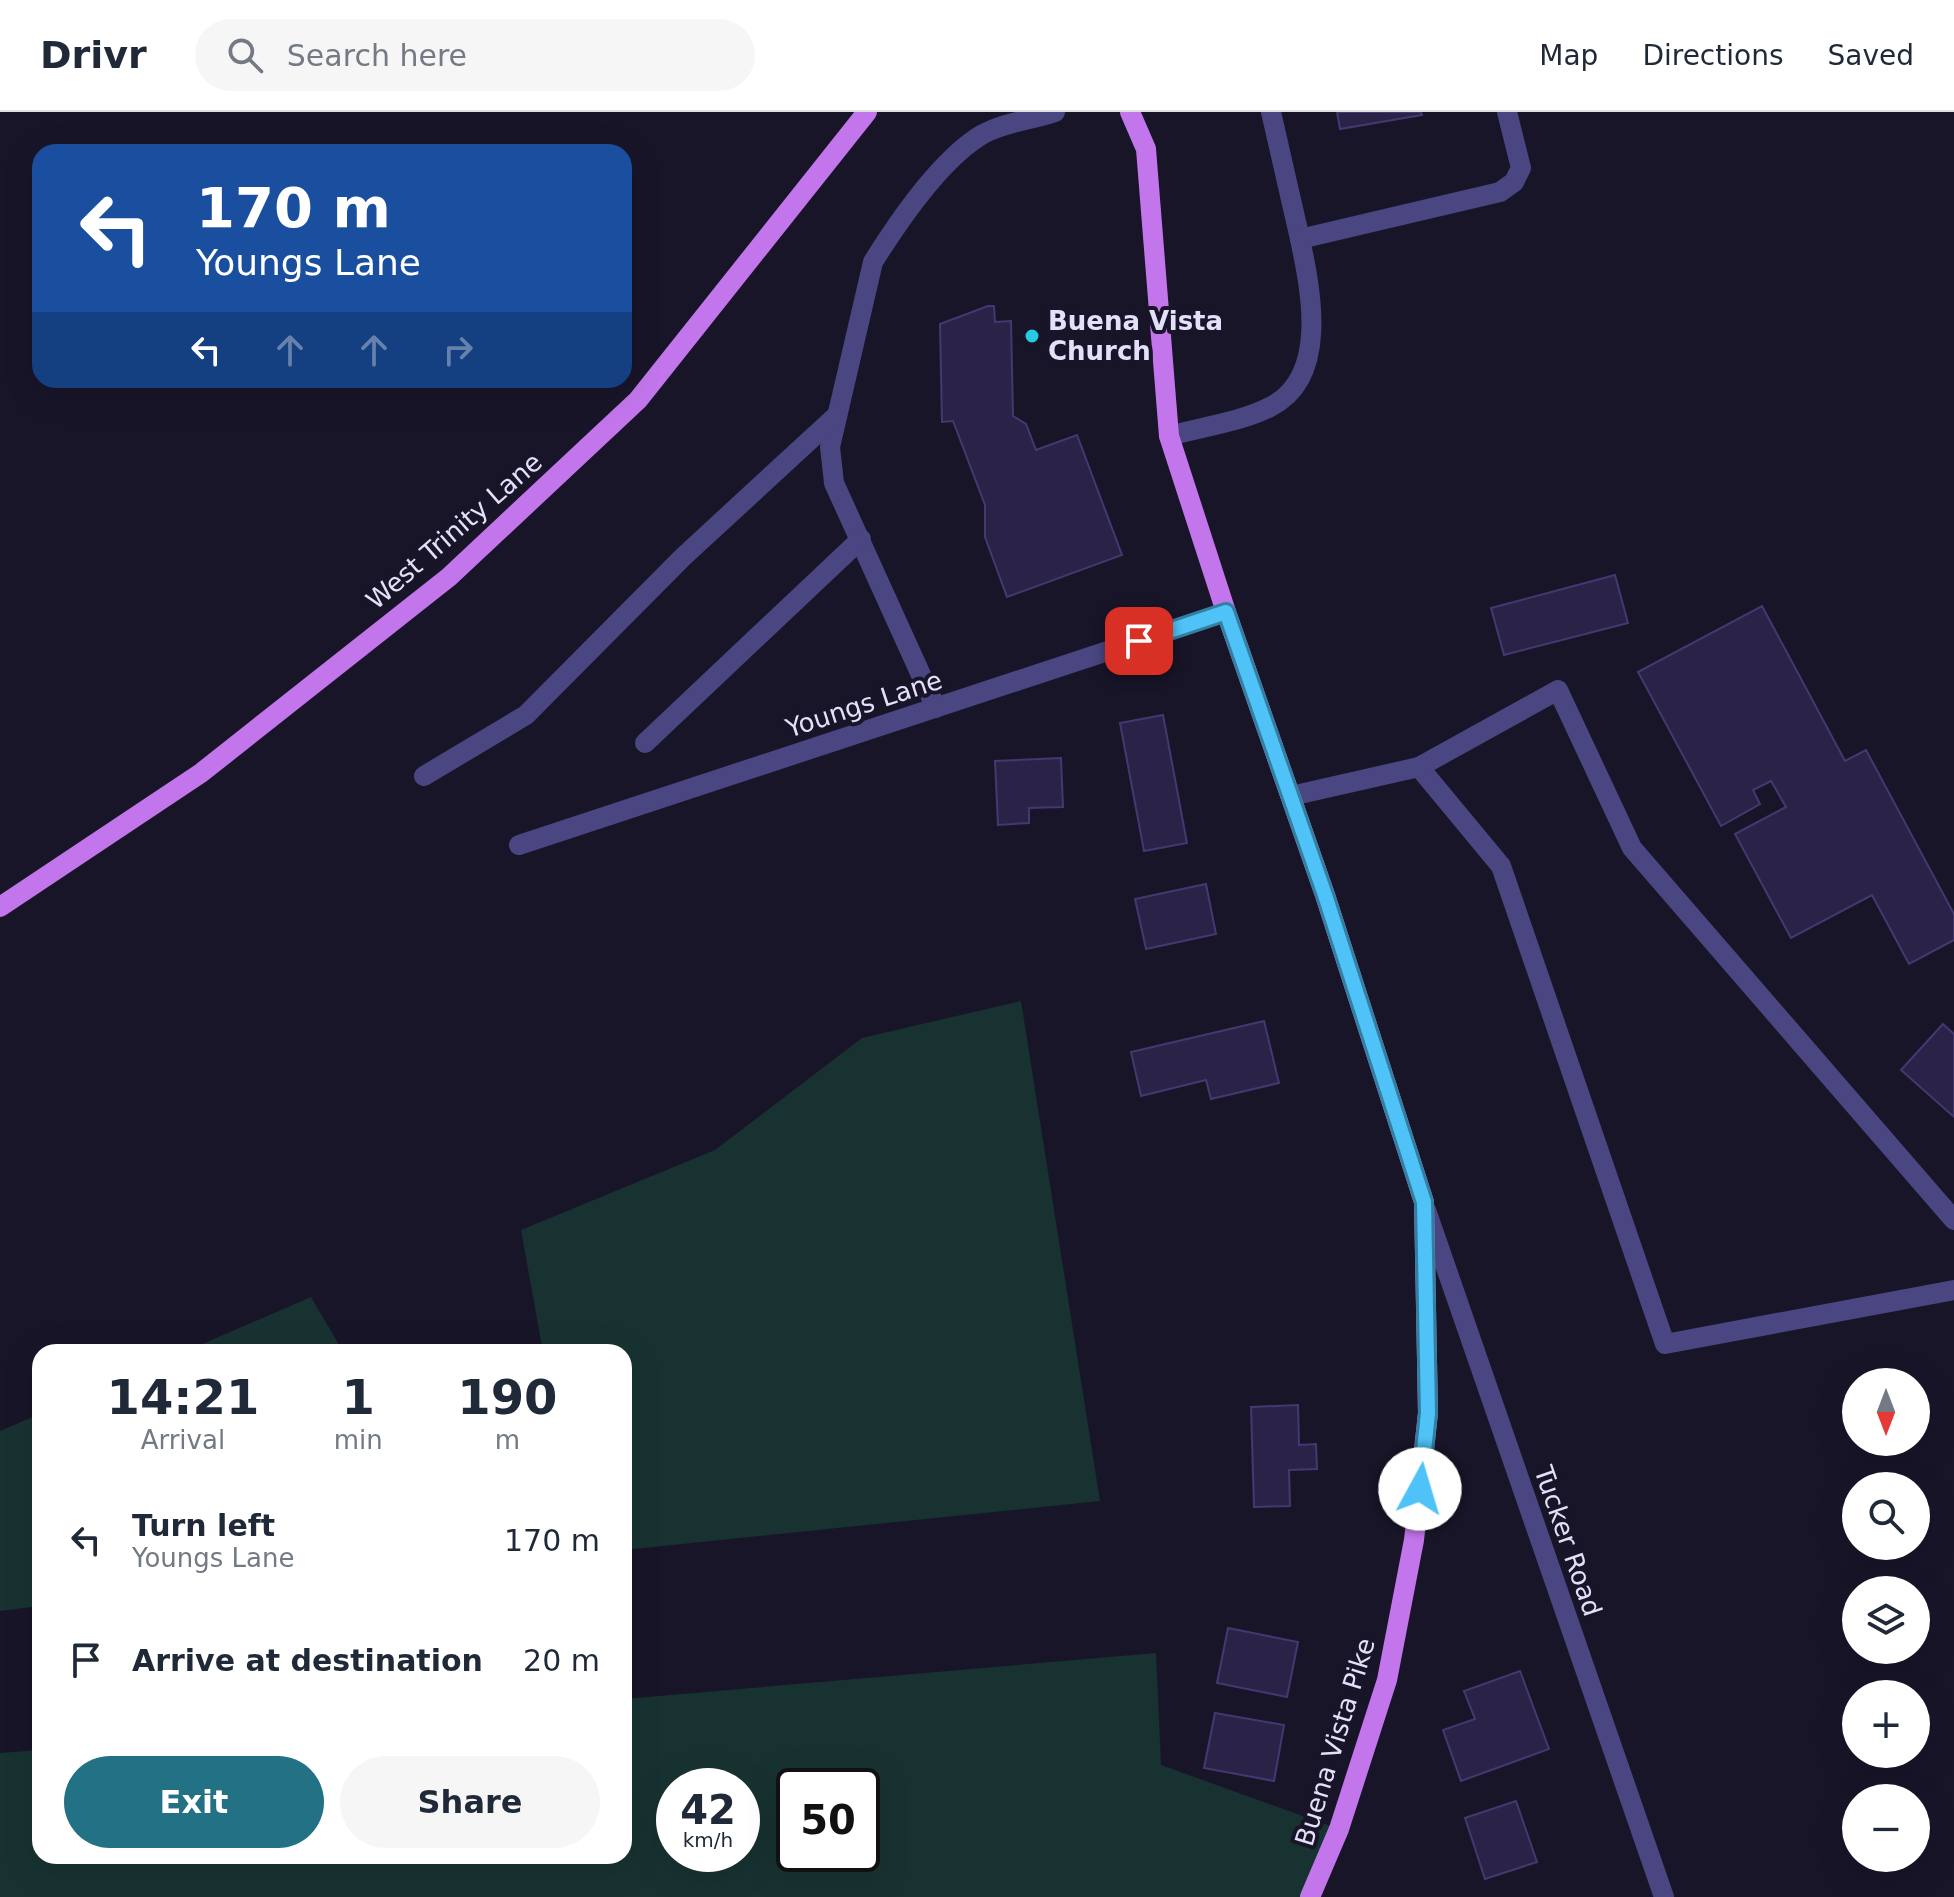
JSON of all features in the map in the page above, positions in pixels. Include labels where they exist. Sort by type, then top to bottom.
[{"type":"main road","name":"West Trinity Lane","points":[[0,907],[201,773],[449,577],[638,400],[867,112]]},
{"type":"main road","name":"Buena Vista Pike","points":[[1130,112],[1146,149],[1169,436],[1424,1202],[1428,1413],[1414,1540],[1387,1680],[1339,1829],[1310,1897]]},
{"type":"street","points":[[1169,436],[1270,408],[1290,393],[1305,372],[1311,326],[1310,285],[1271,112]]},
{"type":"street","points":[[1300,239],[1500,192],[1514,182],[1521,168],[1507,112]]},
{"type":"street","points":[[936,708],[834,483],[830,447],[873,262],[887,240],[961,152],[982,135],[1010,123],[1047,115]]},
{"type":"street","points":[[424,776],[526,715],[683,557],[836,416]]},
{"type":"street","points":[[645,743],[861,539]]},
{"type":"street","name":"Youngs Lane","points":[[519,845],[1226,612]]},
{"type":"street","points":[[1291,796],[1419,767],[1558,690],[1632,848],[1954,1220]]},
{"type":"street","points":[[1419,767],[1501,866],[1665,1344],[1954,1290]]},
{"type":"street","name":"Tucker Road","points":[[1424,1202],[1664,1897]]},
{"type":"green space","points":[[1021,1001],[1100,1501],[632,1549],[632,1344],[542,1344],[521,1230],[715,1150],[862,1038]]},
{"type":"green space","points":[[311,1297],[338,1343],[338,1344],[202,1344]]},
{"type":"green space","points":[[32,1417],[32,1607],[0,1611],[0,1431]]},
{"type":"green space","points":[[1156,1653],[1161,1765],[1339,1829],[1310,1897],[0,1897],[0,1753],[32,1751],[32,1864],[632,1864],[632,1698]]},
{"type":"building","points":[[1337,112],[1421,112],[1422,115],[1340,129]]},
{"type":"building","points":[[994,306],[995,322],[1011,321],[1013,416],[1026,424],[1036,450],[1077,435],[1122,555],[1007,597],[985,537],[985,505],[953,421],[942,422],[940,324]]},
{"type":"building","points":[[1615,575],[1628,623],[1504,655],[1491,608]]},
{"type":"building","points":[[1762,606],[1845,761],[1866,750],[1954,914],[1954,940],[1909,964],[1872,895],[1791,938],[1735,834],[1786,807],[1771,781],[1753,790],[1760,804],[1721,826],[1638,672]]},
{"type":"building","points":[[1163,715],[1187,843],[1144,851],[1120,723]]},
{"type":"building","points":[[1061,758],[1063,807],[1029,808],[1029,823],[998,825],[995,761]]},
{"type":"building","points":[[1206,884],[1216,934],[1146,949],[1135,899]]},
{"type":"building","points":[[1264,1021],[1279,1083],[1211,1099],[1206,1080],[1141,1096],[1131,1052]]},
{"type":"building","points":[[1943,1024],[1954,1034],[1954,1117],[1901,1070]]},
{"type":"building","points":[[1298,1405],[1299,1445],[1316,1444],[1317,1469],[1289,1470],[1290,1506],[1254,1507],[1251,1407]]},
{"type":"building","points":[[1228,1628],[1298,1642],[1287,1697],[1217,1683]]},
{"type":"building","points":[[1520,1671],[1549,1749],[1461,1781],[1443,1730],[1475,1719],[1464,1691]]},
{"type":"building","points":[[1215,1713],[1284,1725],[1274,1781],[1204,1768]]},
{"type":"building","points":[[1516,1801],[1537,1862],[1485,1879],[1465,1818]]},
{"type":"place","name":"Buena Vista Church","points":[[1032,336]]},
{"type":"route","points":[[1139,641],[1226,612],[1325,895],[1424,1202],[1428,1413],[1420,1489]]}]
